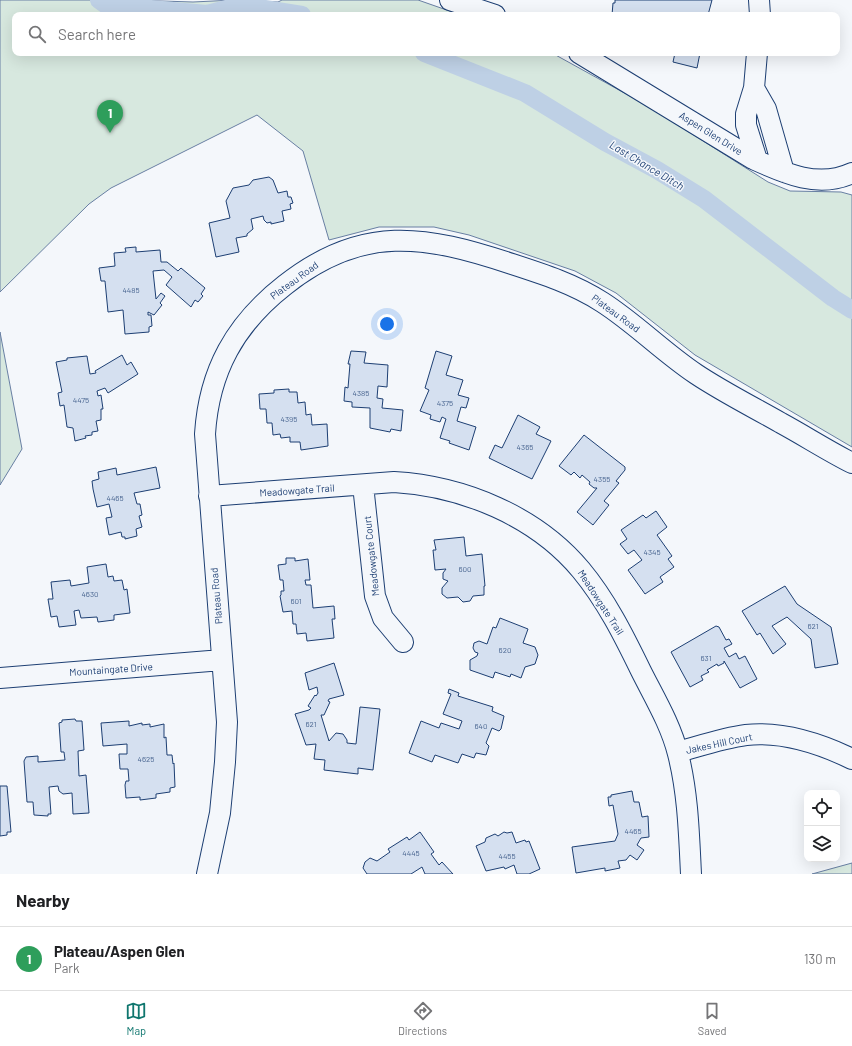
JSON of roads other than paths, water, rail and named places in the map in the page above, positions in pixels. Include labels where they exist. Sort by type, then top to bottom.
[{"type":"street","points":[[450,0],[486,12]]},
{"type":"street","points":[[759,0],[760,12]]},
{"type":"street","name":"Aspen Glen Drive","points":[[584,56],[757,160],[784,172],[802,178],[827,180],[852,173]]},
{"type":"street","points":[[757,56],[754,88],[746,114],[746,125],[757,160]]},
{"type":"street","points":[[754,88],[766,110],[784,172]]},
{"type":"street","name":"Plateau Road","points":[[206,874],[219,819],[225,762],[227,722],[209,496],[205,434],[206,413],[220,364],[237,333],[250,317],[275,292],[311,266],[352,247],[402,240],[438,243],[474,251],[546,275],[587,292],[617,312],[670,355],[698,375],[852,463]]},
{"type":"street","name":"Meadowgate Trail","points":[[209,496],[394,482],[413,483],[461,493],[514,516],[560,549],[580,569],[618,625],[660,709],[678,752],[687,811],[691,874]]},
{"type":"street","name":"Meadowgate Court","points":[[363,484],[375,596],[383,618],[403,642]]},
{"type":"street","name":"Mountaingate Drive","points":[[0,678],[222,660]]},
{"type":"street","name":"Jakes Hill Court","points":[[678,752],[726,739],[760,734],[803,740],[852,759]]},
{"type":"waterway","name":"Last Chance Ditch","points":[[99,0],[106,5],[185,12]]},
{"type":"waterway","name":"Last Chance Ditch","points":[[215,12],[247,6],[284,12]]},
{"type":"waterway","name":"Last Chance Ditch","points":[[432,56],[525,93],[605,142],[657,170],[704,199],[833,298],[852,310]]},
{"type":"place","name":"Plateau/Aspen Glen","points":[[110,133]]}]
